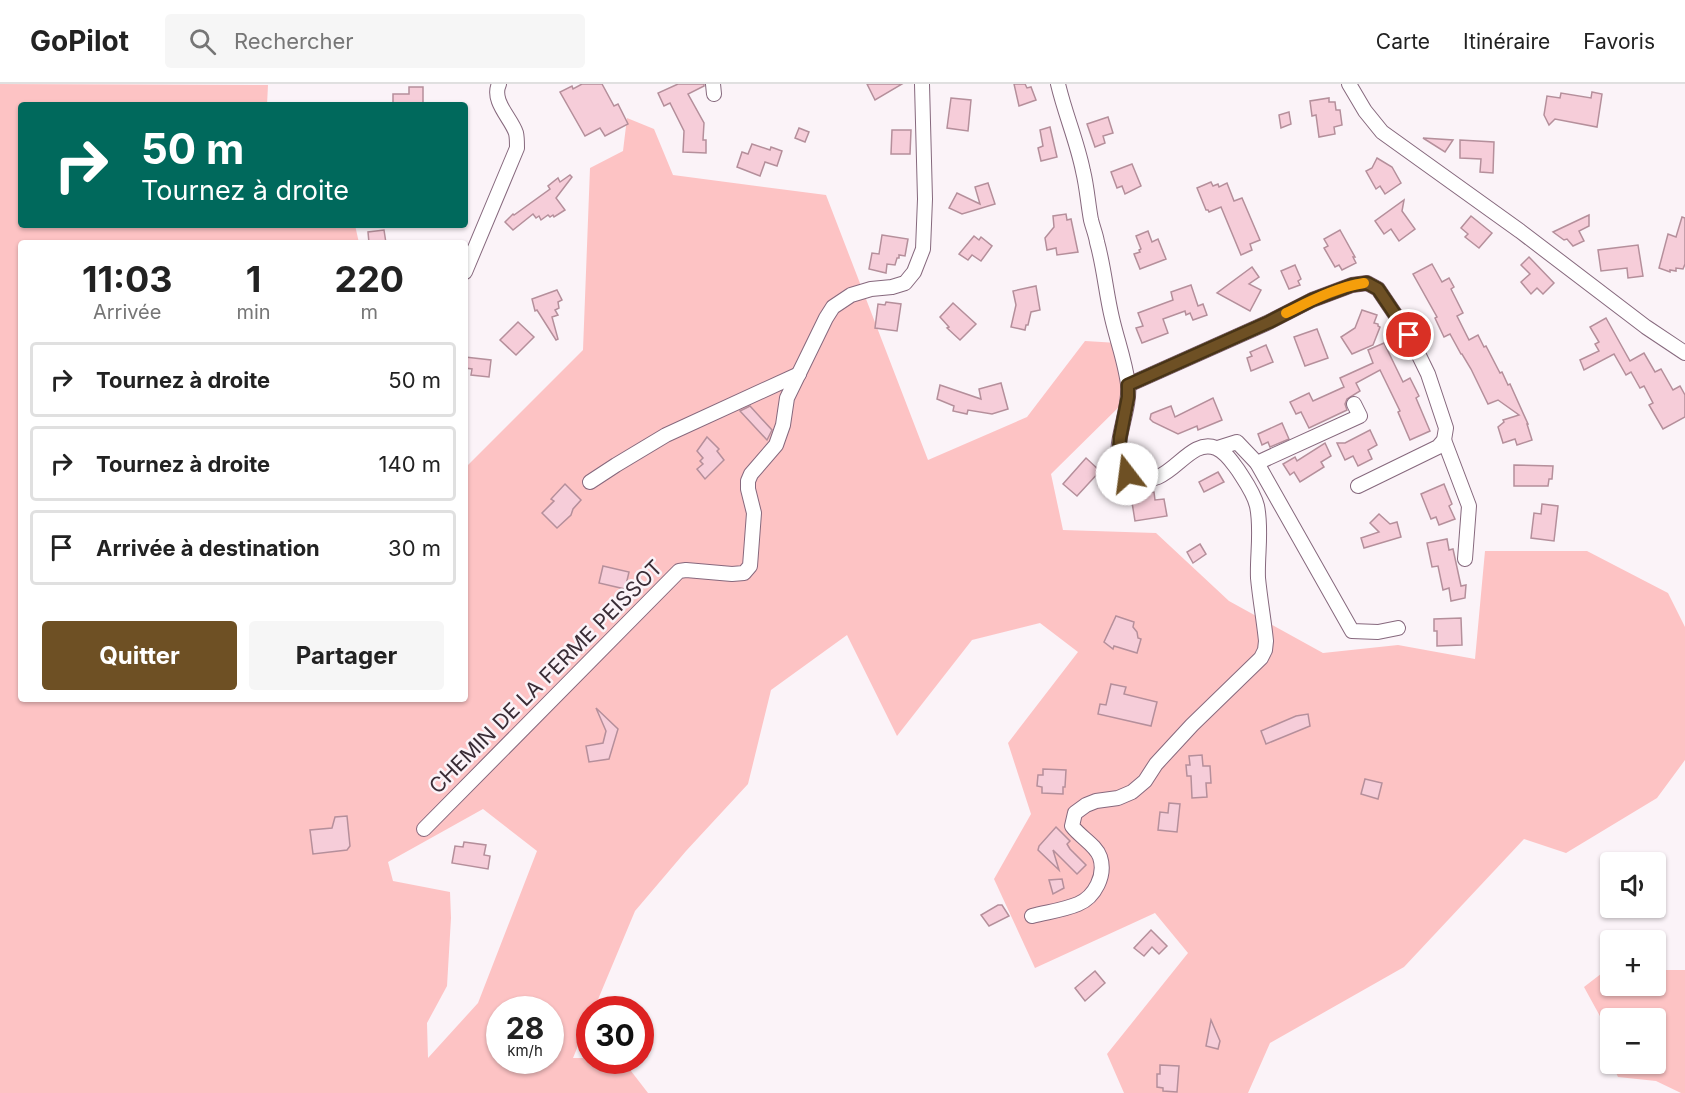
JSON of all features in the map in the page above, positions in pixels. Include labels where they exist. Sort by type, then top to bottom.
[{"type":"street","points":[[468,265],[518,148],[516,134],[499,101],[496,89],[499,84]]},
{"type":"street","name":"CHEMIN DE LA FERME PEISSOT","points":[[424,829],[680,572],[686,570],[744,573],[750,566],[754,513],[748,481],[751,474],[776,445],[783,425],[787,398],[826,318],[833,307],[851,294],[905,283],[914,272],[923,249],[925,199],[922,84]]},
{"type":"street","points":[[1032,916],[1079,904],[1090,896],[1100,880],[1100,856],[1072,826],[1075,813],[1096,801],[1118,798],[1131,792],[1145,781],[1156,764],[1192,725],[1262,658],[1266,641],[1258,577],[1257,505],[1250,489],[1230,459],[1218,448],[1210,446],[1200,448],[1164,475],[1143,481],[1127,474],[1120,466],[1120,438],[1128,385],[1091,222],[1081,161],[1058,84]]},
{"type":"street","points":[[1349,84],[1365,111],[1382,132],[1685,353]]},
{"type":"street","points":[[1128,385],[1269,322],[1312,300],[1352,285],[1367,283],[1378,289],[1409,335],[1428,374],[1446,428],[1444,440],[1469,506],[1465,559]]},
{"type":"street","points":[[590,483],[666,435],[799,374]]},
{"type":"street","points":[[1257,463],[1360,416],[1354,404]]},
{"type":"street","points":[[1358,486],[1438,447],[1444,440]]},
{"type":"street","points":[[1218,448],[1237,442],[1257,463],[1352,631],[1378,632],[1398,628]]},
{"type":"shaded area","points":[[0,84],[268,85],[267,102],[18,102],[18,228],[356,228],[358,240],[18,240],[18,702],[468,702],[468,465],[583,350],[590,168],[623,151],[627,118],[654,129],[673,175],[826,195],[928,460],[1027,417],[1085,341],[1118,343],[1125,401],[1051,474],[1063,530],[1156,533],[1229,601],[1323,653],[1398,645],[1475,659],[1485,551],[1587,551],[1668,593],[1685,627],[1685,760],[1657,798],[1566,853],[1524,839],[1404,967],[1270,1043],[1248,1093],[1124,1093],[1107,1054],[1188,953],[1155,913],[1035,968],[994,879],[1031,814],[1008,743],[1078,652],[1040,623],[972,640],[897,736],[847,635],[771,690],[748,784],[635,911],[599,996],[576,996],[576,1051],[573,1058],[576,1058],[576,1074],[633,1074],[648,1093],[0,1093]],"holes":[[[483,809],[537,851],[478,1003],[428,1058],[427,1023],[447,986],[451,918],[450,892],[393,881],[388,862]]]},
{"type":"shaded area","points":[[1666,970],[1685,970],[1685,1093],[1656,1081],[1618,1077],[1617,1074],[1666,1074],[1666,1008],[1600,1008],[1600,1016],[1584,987],[1600,975],[1600,996],[1666,996]]},
{"type":"building","points":[[582,84],[602,84],[614,106],[618,104],[628,124],[605,136],[600,128],[585,136],[560,92]]},
{"type":"building","points":[[678,84],[704,84],[688,94],[704,123],[703,140],[706,140],[706,153],[683,152],[684,131],[670,103],[664,106],[658,93]]},
{"type":"building","points":[[867,84],[902,84],[875,100]]},
{"type":"building","points":[[1014,84],[1025,84],[1027,88],[1031,87],[1036,100],[1019,106]]},
{"type":"building","points":[[409,87],[423,87],[423,102],[393,102],[393,94],[409,94]]},
{"type":"building","points":[[1592,92],[1602,94],[1597,127],[1555,119],[1549,125],[1544,115],[1547,96],[1560,98],[1561,93],[1591,98]]},
{"type":"building","points":[[951,98],[971,100],[968,131],[947,128]]},
{"type":"building","points":[[1329,98],[1329,102],[1335,102],[1336,110],[1340,110],[1342,125],[1334,127],[1335,134],[1319,137],[1316,115],[1312,116],[1310,101]]},
{"type":"building","points":[[1289,112],[1291,124],[1281,128],[1279,115]]},
{"type":"building","points":[[1108,117],[1113,133],[1103,136],[1105,143],[1095,147],[1087,124]]},
{"type":"building","points":[[1050,127],[1057,157],[1041,161],[1038,148],[1043,146],[1040,130]]},
{"type":"building","points":[[799,128],[809,132],[805,142],[795,138]]},
{"type":"building","points":[[892,130],[911,130],[910,154],[891,154]]},
{"type":"building","points":[[1423,138],[1453,140],[1445,152]]},
{"type":"building","points":[[1460,140],[1494,142],[1493,173],[1480,172],[1481,159],[1460,158]]},
{"type":"building","points":[[752,144],[782,151],[777,166],[765,162],[760,176],[737,167],[742,152],[748,154]]},
{"type":"building","points":[[1377,158],[1392,167],[1401,183],[1385,194],[1380,186],[1376,189],[1366,171],[1372,168]]},
{"type":"building","points":[[1132,164],[1141,186],[1125,194],[1122,186],[1117,188],[1111,172]]},
{"type":"building","points":[[570,175],[572,177],[556,198],[565,210],[554,217],[548,215],[541,220],[539,216],[536,218],[533,214],[513,230],[505,222],[550,189],[548,186],[558,178],[560,182]]},
{"type":"building","points":[[1211,182],[1213,186],[1218,184],[1219,187],[1227,183],[1234,201],[1242,198],[1260,240],[1250,244],[1252,250],[1241,255],[1221,207],[1209,212],[1206,210],[1197,188]]},
{"type":"building","points":[[988,183],[995,204],[962,214],[949,208],[957,193],[980,204],[975,187]]},
{"type":"building","points":[[1404,200],[1402,211],[1415,229],[1399,241],[1391,229],[1384,234],[1375,221]]},
{"type":"building","points":[[1066,214],[1067,220],[1071,219],[1078,252],[1057,255],[1056,248],[1047,250],[1045,238],[1054,227],[1053,216]]},
{"type":"building","points":[[1589,215],[1589,226],[1579,231],[1584,241],[1573,246],[1567,239],[1564,240],[1553,232]]},
{"type":"building","points":[[1471,216],[1492,233],[1479,248],[1465,237],[1468,234],[1461,228]]},
{"type":"building","points":[[1682,217],[1685,218],[1685,264],[1683,269],[1676,268],[1676,271],[1670,270],[1670,272],[1659,268],[1668,234],[1676,237]]},
{"type":"building","points":[[384,230],[386,240],[369,240],[368,232]]},
{"type":"building","points":[[1340,230],[1356,263],[1342,270],[1339,265],[1335,267],[1324,248],[1328,246],[1324,239]]},
{"type":"building","points":[[1148,231],[1152,242],[1158,239],[1166,259],[1140,269],[1134,254],[1140,252],[1141,249],[1136,236]]},
{"type":"building","points":[[882,235],[908,239],[905,256],[899,255],[895,265],[887,264],[886,273],[869,269],[872,253],[879,254]]},
{"type":"building","points":[[974,236],[979,240],[981,237],[992,246],[981,261],[972,255],[968,260],[959,254]]},
{"type":"building","points":[[1638,245],[1643,276],[1628,278],[1627,268],[1601,271],[1598,250]]},
{"type":"building","points":[[1529,257],[1554,283],[1543,294],[1537,288],[1531,294],[1521,282],[1530,274],[1521,265]]},
{"type":"building","points":[[1432,264],[1442,282],[1449,278],[1454,287],[1451,289],[1463,313],[1457,316],[1469,340],[1478,335],[1500,373],[1502,372],[1508,385],[1510,384],[1528,424],[1532,440],[1517,445],[1515,439],[1503,443],[1498,427],[1504,422],[1503,420],[1519,415],[1498,400],[1488,404],[1450,334],[1444,337],[1435,318],[1437,317],[1413,274]]},
{"type":"building","points":[[1295,265],[1301,279],[1298,281],[1300,285],[1289,289],[1281,271]]},
{"type":"building","points":[[1252,267],[1259,277],[1249,284],[1261,290],[1250,311],[1217,293]]},
{"type":"building","points":[[1191,285],[1198,306],[1203,304],[1207,315],[1193,320],[1190,313],[1186,315],[1185,311],[1163,319],[1168,333],[1142,343],[1136,328],[1143,326],[1138,313],[1173,300],[1171,292]]},
{"type":"building","points":[[1036,286],[1040,310],[1031,312],[1025,330],[1011,327],[1016,305],[1013,291]]},
{"type":"building","points":[[557,290],[562,300],[558,302],[559,308],[555,310],[558,315],[552,317],[558,339],[556,340],[537,310],[535,311],[532,299]]},
{"type":"building","points":[[886,302],[901,304],[897,331],[875,328],[878,304],[885,305]]},
{"type":"building","points":[[953,303],[976,324],[960,340],[947,328],[949,327],[940,317]]},
{"type":"building","points":[[1362,310],[1377,315],[1374,323],[1380,327],[1373,345],[1352,354],[1341,337],[1355,328]]},
{"type":"building","points":[[1606,318],[1630,361],[1644,353],[1655,372],[1661,369],[1673,390],[1680,386],[1685,395],[1685,417],[1663,429],[1649,405],[1653,403],[1644,386],[1640,388],[1631,372],[1626,375],[1614,354],[1584,370],[1580,360],[1599,351],[1595,344],[1599,342],[1590,327]]},
{"type":"building","points":[[518,322],[534,337],[516,355],[500,340]]},
{"type":"building","points":[[1317,329],[1328,358],[1305,366],[1294,337]]},
{"type":"building","points":[[1384,343],[1403,382],[1410,378],[1419,396],[1416,398],[1430,431],[1410,440],[1398,412],[1400,411],[1380,370],[1356,383],[1360,391],[1347,399],[1345,404],[1347,410],[1309,428],[1301,412],[1296,414],[1290,402],[1309,393],[1313,401],[1344,387],[1340,378],[1373,363],[1368,350]]},
{"type":"building","points":[[1266,345],[1273,362],[1251,371],[1247,358],[1252,356],[1250,352]]},
{"type":"building","points":[[468,357],[491,360],[489,377],[471,375],[472,369],[468,368]]},
{"type":"building","points":[[1001,383],[1008,409],[992,414],[968,410],[967,414],[953,411],[954,406],[937,399],[940,385],[981,399],[979,389]]},
{"type":"building","points":[[1213,398],[1222,420],[1198,430],[1197,426],[1178,434],[1150,419],[1151,414],[1171,406],[1175,417]]},
{"type":"building","points":[[750,406],[772,430],[767,440],[740,411]]},
{"type":"building","points":[[1282,423],[1289,439],[1270,447],[1268,442],[1262,445],[1258,434]]},
{"type":"building","points":[[1370,430],[1377,445],[1368,450],[1372,459],[1358,466],[1353,456],[1345,460],[1337,443],[1345,443]]},
{"type":"building","points":[[707,437],[719,449],[717,451],[724,460],[705,479],[697,469],[703,464],[700,461],[703,458],[697,451]]},
{"type":"building","points":[[1325,443],[1331,456],[1321,462],[1324,467],[1300,482],[1294,472],[1290,475],[1283,464],[1295,457],[1297,461]]},
{"type":"building","points":[[1086,458],[1100,471],[1077,496],[1063,484]]},
{"type":"building","points":[[1514,465],[1553,466],[1552,479],[1549,479],[1548,486],[1514,486]]},
{"type":"building","points":[[1218,472],[1224,482],[1204,492],[1199,482]]},
{"type":"building","points":[[565,484],[581,500],[571,515],[557,528],[542,513],[554,501],[551,499]]},
{"type":"building","points":[[1444,484],[1452,504],[1449,506],[1455,519],[1439,525],[1436,517],[1431,519],[1421,494]]},
{"type":"building","points":[[1154,492],[1155,500],[1164,499],[1167,516],[1135,521],[1131,496]]},
{"type":"building","points":[[1542,504],[1558,506],[1554,541],[1531,538],[1534,513],[1541,514]]},
{"type":"building","points":[[1379,514],[1390,524],[1397,522],[1401,537],[1364,548],[1361,538],[1379,532],[1370,523]]},
{"type":"building","points":[[1447,539],[1449,550],[1453,549],[1461,586],[1466,585],[1465,598],[1451,601],[1449,588],[1443,590],[1438,566],[1432,567],[1427,543]]},
{"type":"building","points":[[1200,544],[1206,554],[1193,563],[1187,552]]},
{"type":"building","points":[[603,566],[629,572],[625,589],[599,583]]},
{"type":"building","points":[[1116,616],[1134,622],[1133,627],[1138,638],[1141,639],[1137,653],[1114,646],[1113,649],[1104,642]]},
{"type":"building","points":[[1461,618],[1462,645],[1437,646],[1434,619]]},
{"type":"building","points":[[1111,684],[1126,687],[1124,694],[1157,702],[1151,726],[1098,714],[1100,704],[1106,705]]},
{"type":"building","points":[[596,708],[618,729],[609,759],[589,762],[586,746],[603,743],[606,731]]},
{"type":"building","points":[[1308,714],[1310,726],[1266,744],[1261,731],[1296,716]]},
{"type":"building","points":[[1202,755],[1203,766],[1210,766],[1211,783],[1206,783],[1207,797],[1192,798],[1191,776],[1187,776],[1186,765],[1190,765],[1189,756]]},
{"type":"building","points":[[1043,769],[1066,770],[1063,794],[1042,793],[1042,787],[1037,786],[1038,775],[1043,775]]},
{"type":"building","points":[[1365,779],[1382,783],[1378,799],[1361,794]]},
{"type":"building","points":[[1169,803],[1180,804],[1177,832],[1158,830],[1160,812],[1168,813]]},
{"type":"building","points":[[347,816],[350,846],[347,850],[313,854],[310,830],[332,828],[335,817]]},
{"type":"building","points":[[1056,827],[1070,841],[1067,844],[1070,849],[1086,865],[1077,874],[1053,850],[1059,870],[1038,850]]},
{"type":"building","points":[[464,842],[486,845],[484,855],[490,856],[488,869],[452,863],[455,846],[463,847]]},
{"type":"building","points":[[1062,879],[1064,888],[1053,894],[1049,880]]},
{"type":"building","points":[[1002,905],[1009,916],[989,926],[981,915]]},
{"type":"building","points":[[1151,930],[1167,946],[1159,954],[1152,947],[1144,956],[1134,948]]},
{"type":"building","points":[[1095,971],[1105,983],[1085,1001],[1075,988]]},
{"type":"building","points":[[1211,1020],[1220,1041],[1218,1049],[1206,1046]]},
{"type":"building","points":[[1160,1065],[1179,1066],[1177,1092],[1163,1091],[1163,1088],[1157,1087]]},
{"type":"slow traffic","points":[[1286,313],[1312,300],[1352,285],[1364,283]]},
{"type":"route","points":[[1127,474],[1120,466],[1119,455],[1128,385],[1269,322],[1312,300],[1352,285],[1367,283],[1378,289],[1409,335]]}]
